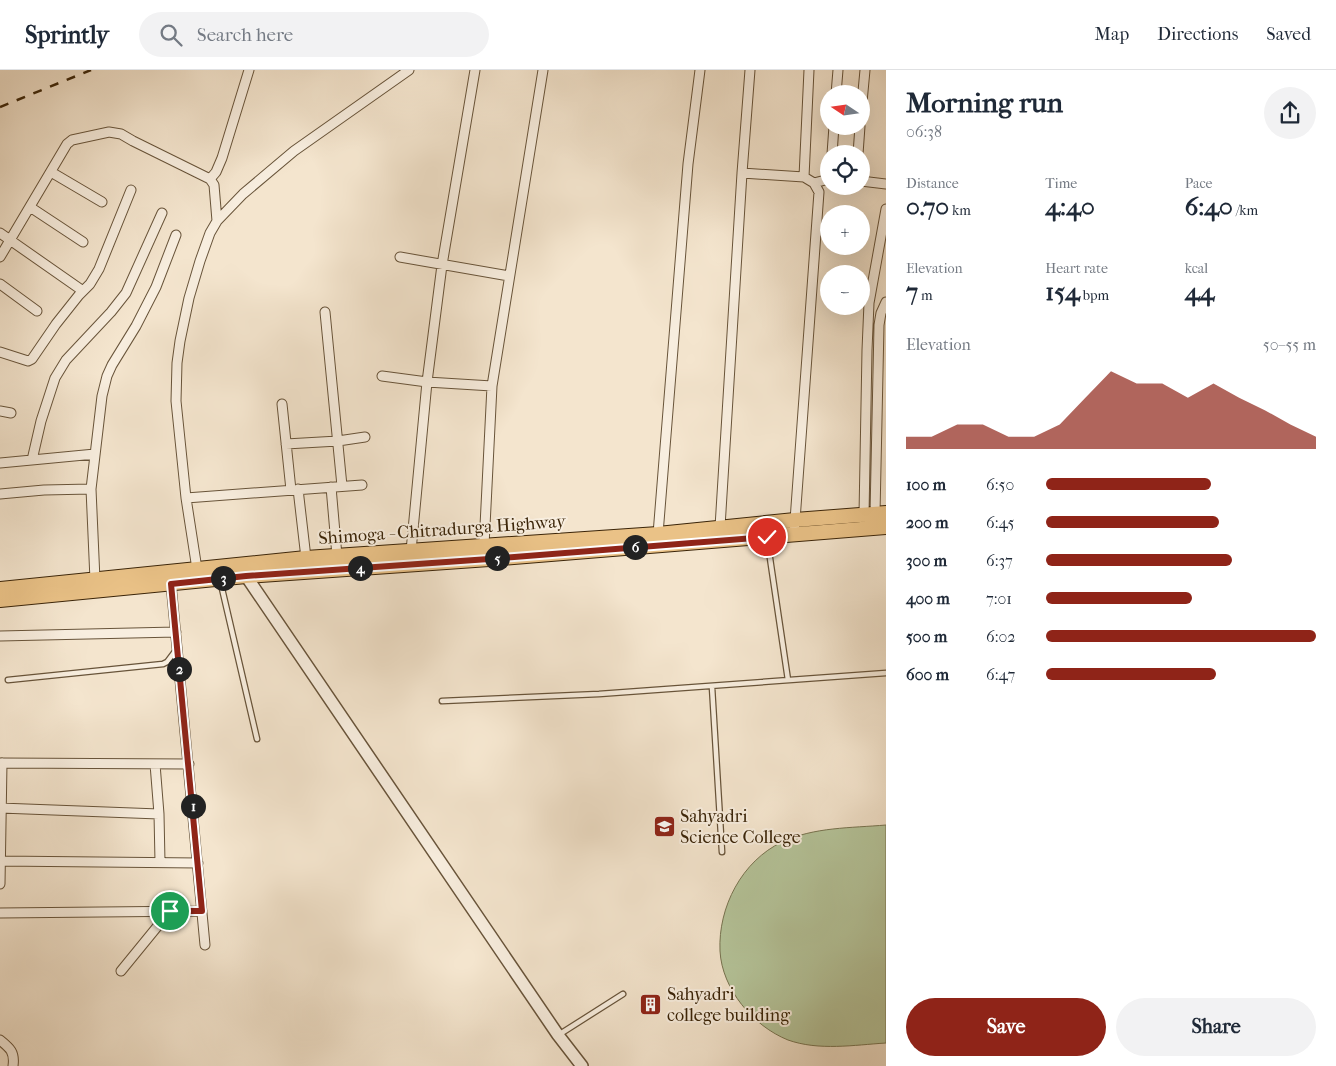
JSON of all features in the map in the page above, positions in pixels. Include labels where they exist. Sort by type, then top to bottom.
[{"type":"main road","name":"Shimoga - Chitradurga Highway","points":[[0,600],[220,579],[242,570],[306,558],[658,534],[875,514]]},
{"type":"main road","name":"Shimoga - Chitradurga Highway","points":[[0,589],[197,569],[242,570],[489,559],[886,527]]},
{"type":"street","points":[[210,179],[216,172],[222,158],[249,70]]},
{"type":"street","points":[[197,569],[186,498],[176,401],[177,364],[189,298],[210,234],[217,221],[243,194],[294,151],[409,70]]},
{"type":"street","points":[[412,551],[427,382],[442,265],[475,70]]},
{"type":"street","points":[[484,546],[492,386],[543,70]]},
{"type":"street","points":[[658,534],[688,164],[700,70]]},
{"type":"street","points":[[720,527],[750,70]]},
{"type":"street","points":[[804,177],[809,70]]},
{"type":"street","points":[[837,85],[838,70]]},
{"type":"street","points":[[864,85],[865,70]]},
{"type":"street","points":[[0,257],[67,144],[72,140],[109,132],[115,132],[210,179],[214,185],[217,221]]},
{"type":"street","points":[[51,172],[102,202]]},
{"type":"street","points":[[742,173],[804,177],[814,183],[819,192],[794,534]]},
{"type":"street","points":[[814,183],[820,181]]},
{"type":"street","points":[[870,182],[886,184]]},
{"type":"street","points":[[0,352],[31,361],[56,324],[90,284],[99,269],[131,190]]},
{"type":"street","points":[[30,207],[83,242]]},
{"type":"street","points":[[875,514],[866,370],[869,303],[886,209]]},
{"type":"street","points":[[32,460],[41,421],[55,378],[66,360],[126,293],[162,213]]},
{"type":"street","points":[[0,233],[83,291]]},
{"type":"street","points":[[95,580],[91,489],[102,396],[107,376],[156,287],[176,234]]},
{"type":"street","points":[[400,257],[509,276]]},
{"type":"street","points":[[0,284],[37,311]]},
{"type":"street","points":[[875,514],[879,325],[881,313],[886,302]]},
{"type":"street","points":[[325,312],[342,486]]},
{"type":"street","points":[[382,376],[427,382],[492,386]]},
{"type":"street","points":[[282,404],[286,444],[306,558]]},
{"type":"street","points":[[0,411],[11,413]]},
{"type":"street","points":[[286,444],[365,438]]},
{"type":"street","points":[[0,463],[94,454]]},
{"type":"street","points":[[186,498],[362,485]]},
{"type":"street","points":[[330,487],[337,556]]},
{"type":"street","points":[[0,494],[44,490],[91,489]]},
{"type":"street","points":[[242,570],[558,1035],[582,1066]]},
{"type":"street","points":[[171,584],[205,945]]},
{"type":"street","points":[[0,636],[176,632]]},
{"type":"street","points":[[0,884],[1,763],[189,764]]},
{"type":"street","points":[[155,764],[160,814],[160,862]]},
{"type":"street","points":[[1,808],[160,814]]},
{"type":"street","points":[[0,861],[198,863]]},
{"type":"street","points":[[121,971],[170,911]]},
{"type":"street","points":[[0,913],[202,911]]},
{"type":"street","points":[[0,1040],[12,1050],[14,1056],[13,1066]]},
{"type":"lane","points":[[767,537],[788,680]]},
{"type":"lane","points":[[220,579],[257,740]]},
{"type":"lane","points":[[8,680],[162,664],[167,662],[177,649]]},
{"type":"lane","points":[[442,700],[712,686],[886,673]]},
{"type":"lane","points":[[712,686],[722,852]]},
{"type":"lane","points":[[558,1035],[623,994]]},
{"type":"green space","points":[[886,825],[886,1043],[824,1046],[800,1043],[775,1034],[752,1016],[742,1004],[733,992],[722,965],[720,934],[728,902],[735,887],[755,861],[768,850],[794,837],[820,831]]},
{"type":"railway","points":[[0,107],[91,70]]},
{"type":"place","name":"Sahyadri Science College","points":[[664,826]]},
{"type":"place","name":"Sahyadri college building","points":[[651,1004]]},
{"type":"route","points":[[170,911],[202,911],[171,584],[246,576],[767,537]]}]
